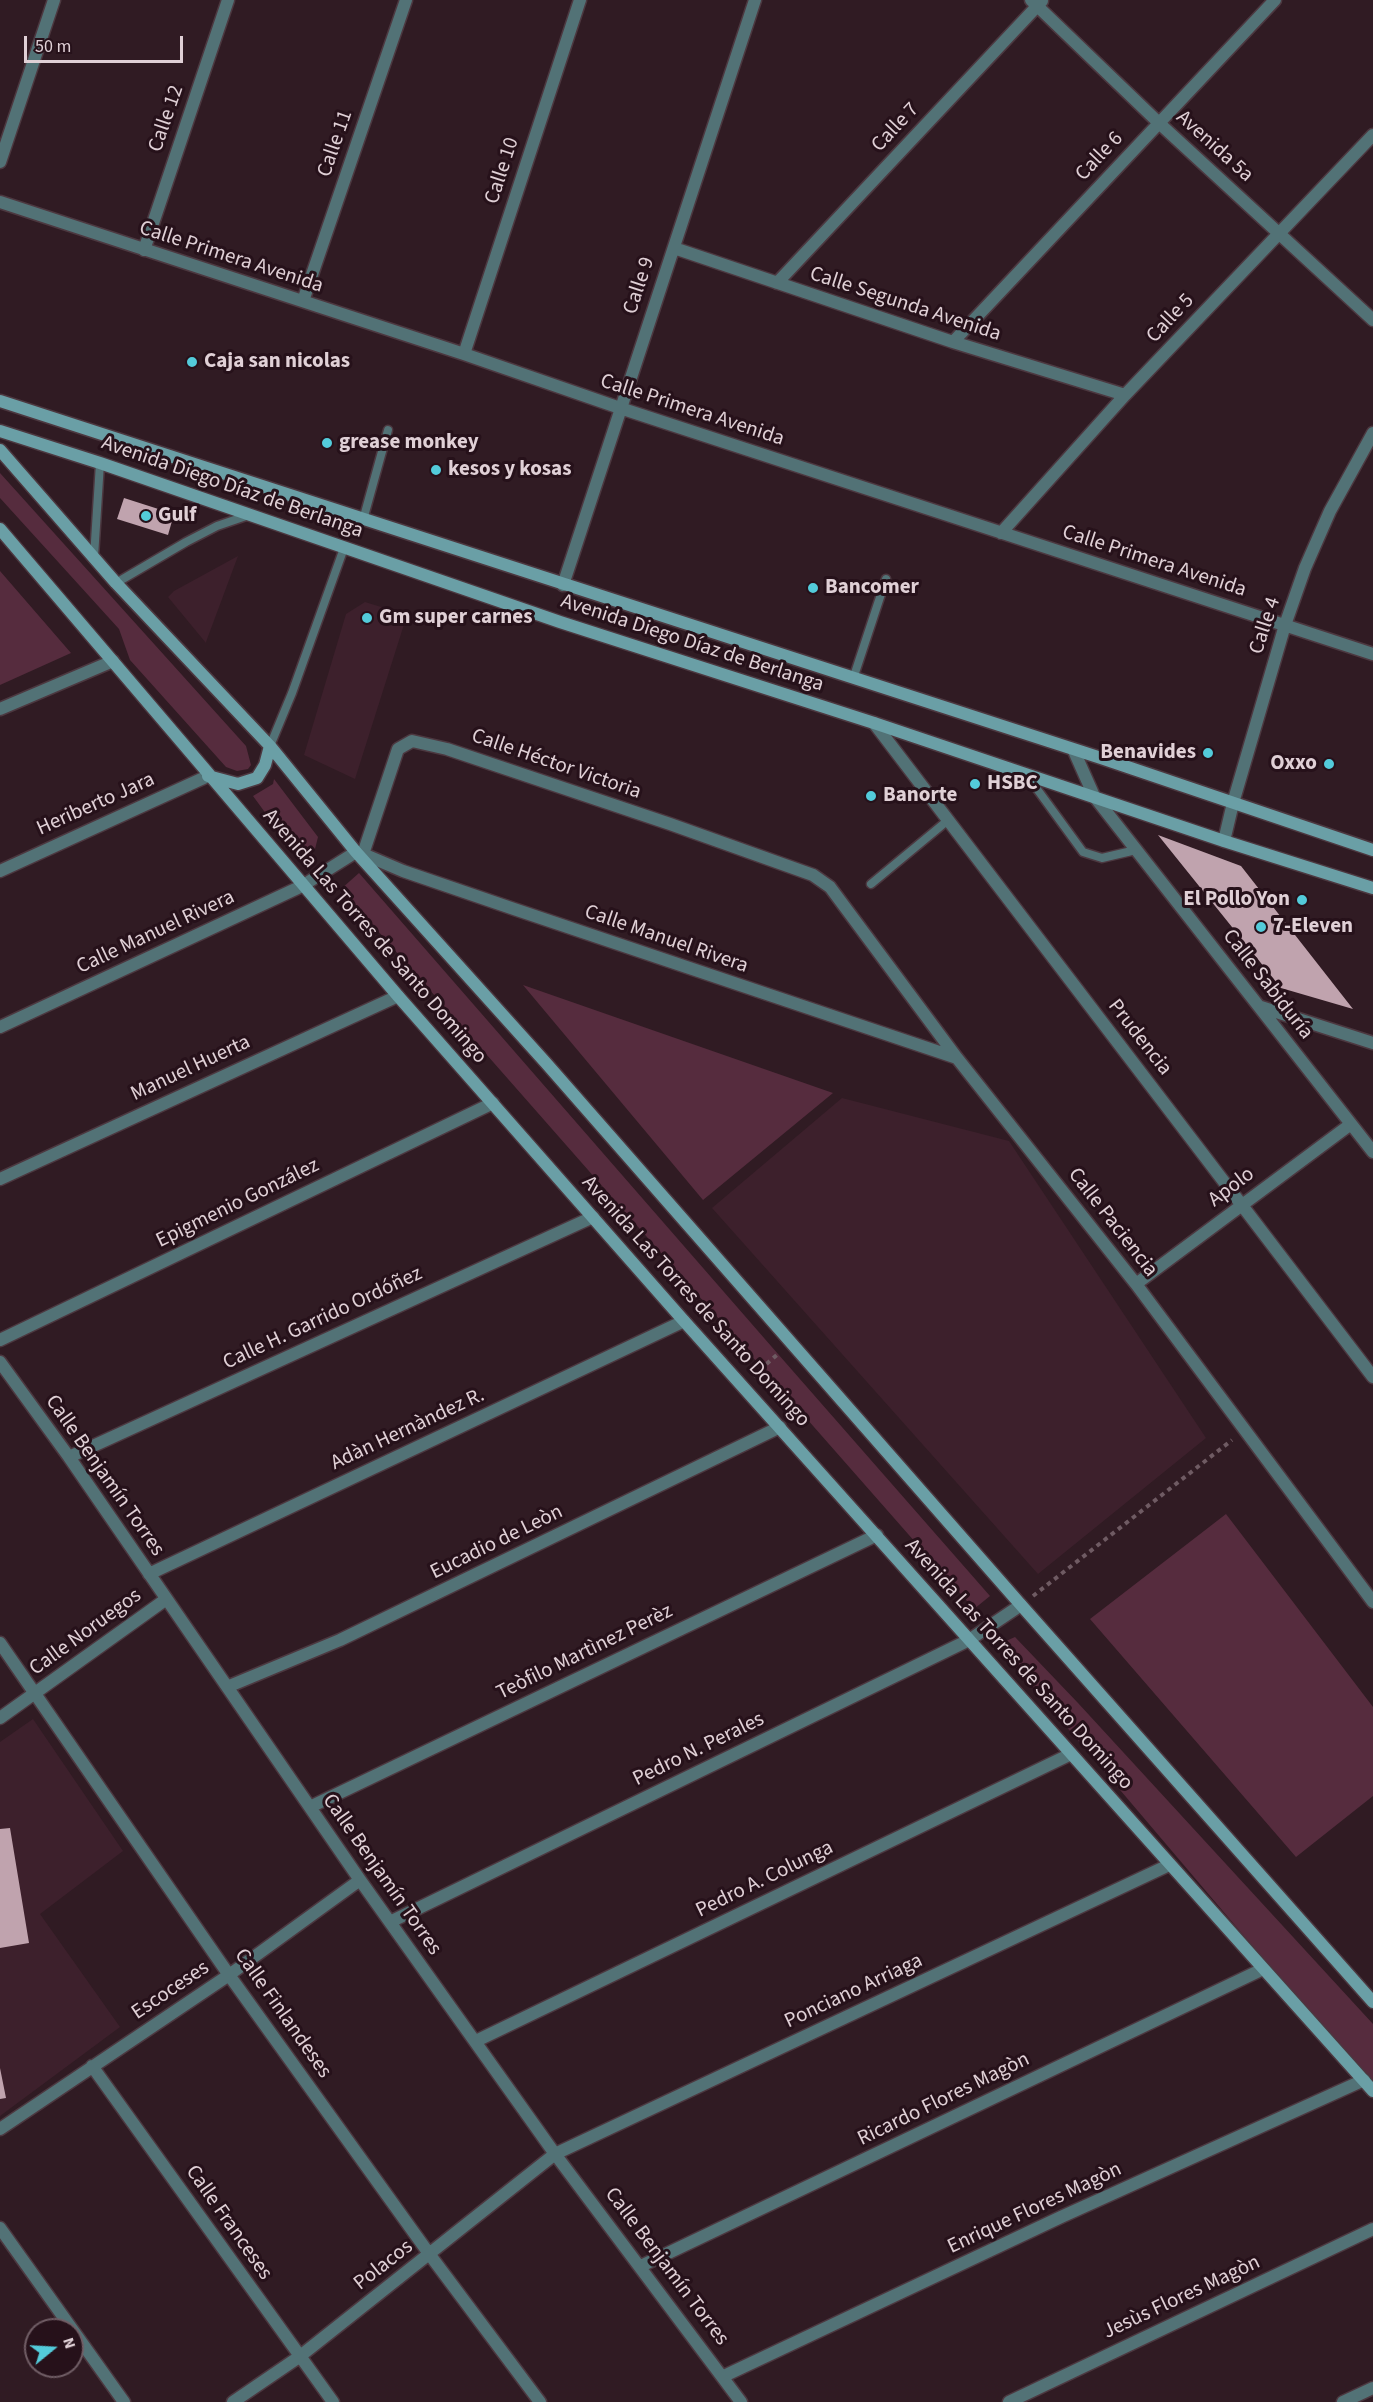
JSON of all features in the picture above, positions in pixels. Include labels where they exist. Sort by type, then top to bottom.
[{"type":"street","points":[[0,162],[54,0]]},
{"type":"street","name":"Calle 12","points":[[144,250],[228,0]]},
{"type":"street","name":"Calle 11","points":[[303,301],[406,0]]},
{"type":"street","name":"Calle 10","points":[[464,354],[580,0]]},
{"type":"street","name":"Calle 9","points":[[562,585],[755,0]]},
{"type":"street","name":"Calle 6","points":[[953,342],[1275,0]]},
{"type":"street","name":"Avenida 5a","points":[[1037,2],[1159,123],[1373,320]]},
{"type":"street","name":"Calle 7","points":[[777,283],[1037,2]]},
{"type":"street","name":"Calle 5","points":[[1001,533],[1125,395],[1373,135]]},
{"type":"street","name":"Calle Primera Avenida","points":[[0,202],[1373,654]]},
{"type":"street","name":"Calle Segunda Avenida","points":[[674,248],[953,342],[1125,395]]},
{"type":"street","name":"Avenida Diego Díaz de Berlanga","points":[[0,401],[1373,849]]},
{"type":"street","name":"Avenida Diego Díaz de Berlanga","points":[[0,431],[100,463],[560,622],[1373,888]]},
{"type":"street","name":"Calle 4","points":[[1224,841],[1285,625],[1305,568],[1330,511],[1373,433]]},
{"type":"street","name":"Avenida Las Torres de Santo Domingo","points":[[0,450],[116,583],[270,746],[360,853],[1373,2002]]},
{"type":"street","name":"Avenida Las Torres de Santo Domingo","points":[[0,529],[208,776],[398,996],[684,1321],[1373,2091]]},
{"type":"street","points":[[0,709],[113,661]]},
{"type":"street","name":"Prudencia","points":[[874,723],[1373,1377]]},
{"type":"street","name":"Calle Héctor Victoria","points":[[360,853],[398,749],[412,741],[431,744],[813,875]]},
{"type":"street","points":[[208,776],[238,784],[257,778],[265,765],[270,746]]},
{"type":"street","name":"Calle Sabiduría","points":[[1074,751],[1094,796],[1373,1152]]},
{"type":"street","name":"Heriberto Jara","points":[[0,870],[208,776]]},
{"type":"street","name":"Calle Manuel Rivera","points":[[0,1027],[302,886],[360,853],[404,871],[514,909],[957,1059]]},
{"type":"street","name":"Calle Paciencia","points":[[813,875],[830,887],[957,1059],[1136,1284],[1373,1602]]},
{"type":"street","name":"Manuel Huerta","points":[[0,1179],[398,996]]},
{"type":"street","points":[[1259,1006],[1373,1043]]},
{"type":"street","name":"Epigmenio González","points":[[0,1340],[494,1103]]},
{"type":"street","name":"Apolo","points":[[1136,1284],[1352,1124]]},
{"type":"street","name":"Calle H. Garrido Ordóñez","points":[[69,1458],[593,1217]]},
{"type":"street","name":"Adàn Hernàndez R.","points":[[149,1574],[684,1321]]},
{"type":"street","name":"Calle Benjamín Torres","points":[[0,1362],[69,1458],[360,1880],[555,2154],[724,2376],[741,2402]]},
{"type":"street","name":"Eucadio de Leòn","points":[[228,1687],[340,1640],[780,1427]]},
{"type":"street","name":"Teòfilo Martìnez Perèz","points":[[310,1807],[877,1534]]},
{"type":"street","name":"Calle Noruegos","points":[[0,1718],[165,1600]]},
{"type":"street","name":"Pedro N. Perales","points":[[390,1922],[969,1640],[1021,1605]]},
{"type":"street","name":"Calle Finlandeses","points":[[0,1643],[230,1975],[430,2255],[540,2402]]},
{"type":"street","name":"Pedro A. Colunga","points":[[476,2041],[1071,1754]]},
{"type":"street","name":"Ponciano Arriaga","points":[[555,2154],[1169,1865]]},
{"type":"street","name":"Escoceses","points":[[0,2129],[230,1975],[360,1880]]},
{"type":"street","name":"Ricardo Flores Magòn","points":[[641,2266],[1263,1969]]},
{"type":"street","name":"Calle Franceses","points":[[92,2066],[333,2402]]},
{"type":"street","name":"Enrique Flores Magòn","points":[[724,2376],[1061,2217],[1364,2080]]},
{"type":"street","name":"Polacos","points":[[233,2402],[299,2357],[555,2154]]},
{"type":"street","points":[[0,2228],[124,2402]]},
{"type":"street","name":"Jesùs Flores Magòn","points":[[1009,2402],[1373,2229]]},
{"type":"street","points":[[1344,2402],[1373,2388]]},
{"type":"lane","points":[[363,520],[388,430]]},
{"type":"lane","points":[[94,558],[100,463]]},
{"type":"lane","points":[[116,583],[217,526],[249,515]]},
{"type":"lane","points":[[270,746],[292,693],[344,548]]},
{"type":"lane","points":[[853,679],[886,579]]},
{"type":"lane","points":[[1026,774],[1083,852],[1102,858],[1136,850]]},
{"type":"lane","points":[[872,884],[947,821]]},
{"type":"path","points":[[743,1386],[791,1343]]},
{"type":"path","points":[[1021,1605],[1245,1430]]},
{"type":"shaded area","points":[[0,473],[246,746],[251,765],[248,769],[237,771],[226,767],[130,660],[119,629],[0,498]]},
{"type":"shaded area","points":[[238,556],[206,643],[168,597],[174,591]]},
{"type":"shaded area","points":[[0,571],[71,653],[0,685]]},
{"type":"shaded area","name":"Gm super carnes","points":[[365,602],[407,615],[355,779],[304,755],[346,614]]},
{"type":"shaded area","points":[[274,779],[318,837],[315,849],[306,853],[294,852],[253,796],[273,784]]},
{"type":"shaded area","points":[[359,873],[990,1596],[974,1609],[341,889]]},
{"type":"shaded area","points":[[523,985],[833,1093],[703,1200]]},
{"type":"shaded area","points":[[842,1098],[1009,1141],[1206,1438],[1038,1574],[712,1208]]},
{"type":"shaded area","points":[[1226,1514],[1373,1707],[1373,1796],[1296,1857],[1090,1619]]},
{"type":"shaded area","points":[[1015,1637],[1373,2024],[1373,2082],[1306,2009],[997,1645]]},
{"type":"shaded area","points":[[33,1719],[123,1851],[40,1914],[120,2027],[0,2116],[0,1742]]},
{"type":"building","name":"Gulf","points":[[124,498],[174,514],[168,535],[117,519]]},
{"type":"building","name":"7-Eleven","points":[[1158,835],[1241,866],[1353,1009],[1281,988]]},
{"type":"building","points":[[10,1828],[29,1943],[0,1948],[0,1829]]},
{"type":"building","points":[[0,2068],[6,2098],[0,2099]]},
{"type":"place","name":"Caja san nicolas","points":[[192,362]]},
{"type":"place","name":"grease monkey","points":[[327,443]]},
{"type":"place","name":"kesos y kosas","points":[[436,470]]},
{"type":"place","name":"Gulf","points":[[146,516]]},
{"type":"place","name":"Bancomer","points":[[813,588]]},
{"type":"place","name":"Gm super carnes","points":[[367,618]]},
{"type":"place","name":"Benavides","points":[[1208,753]]},
{"type":"place","name":"Oxxo","points":[[1329,764]]},
{"type":"place","name":"HSBC","points":[[975,784]]},
{"type":"place","name":"Banorte","points":[[871,796]]},
{"type":"place","name":"El Pollo Yon","points":[[1302,900]]},
{"type":"place","name":"7-Eleven","points":[[1261,927]]}]
